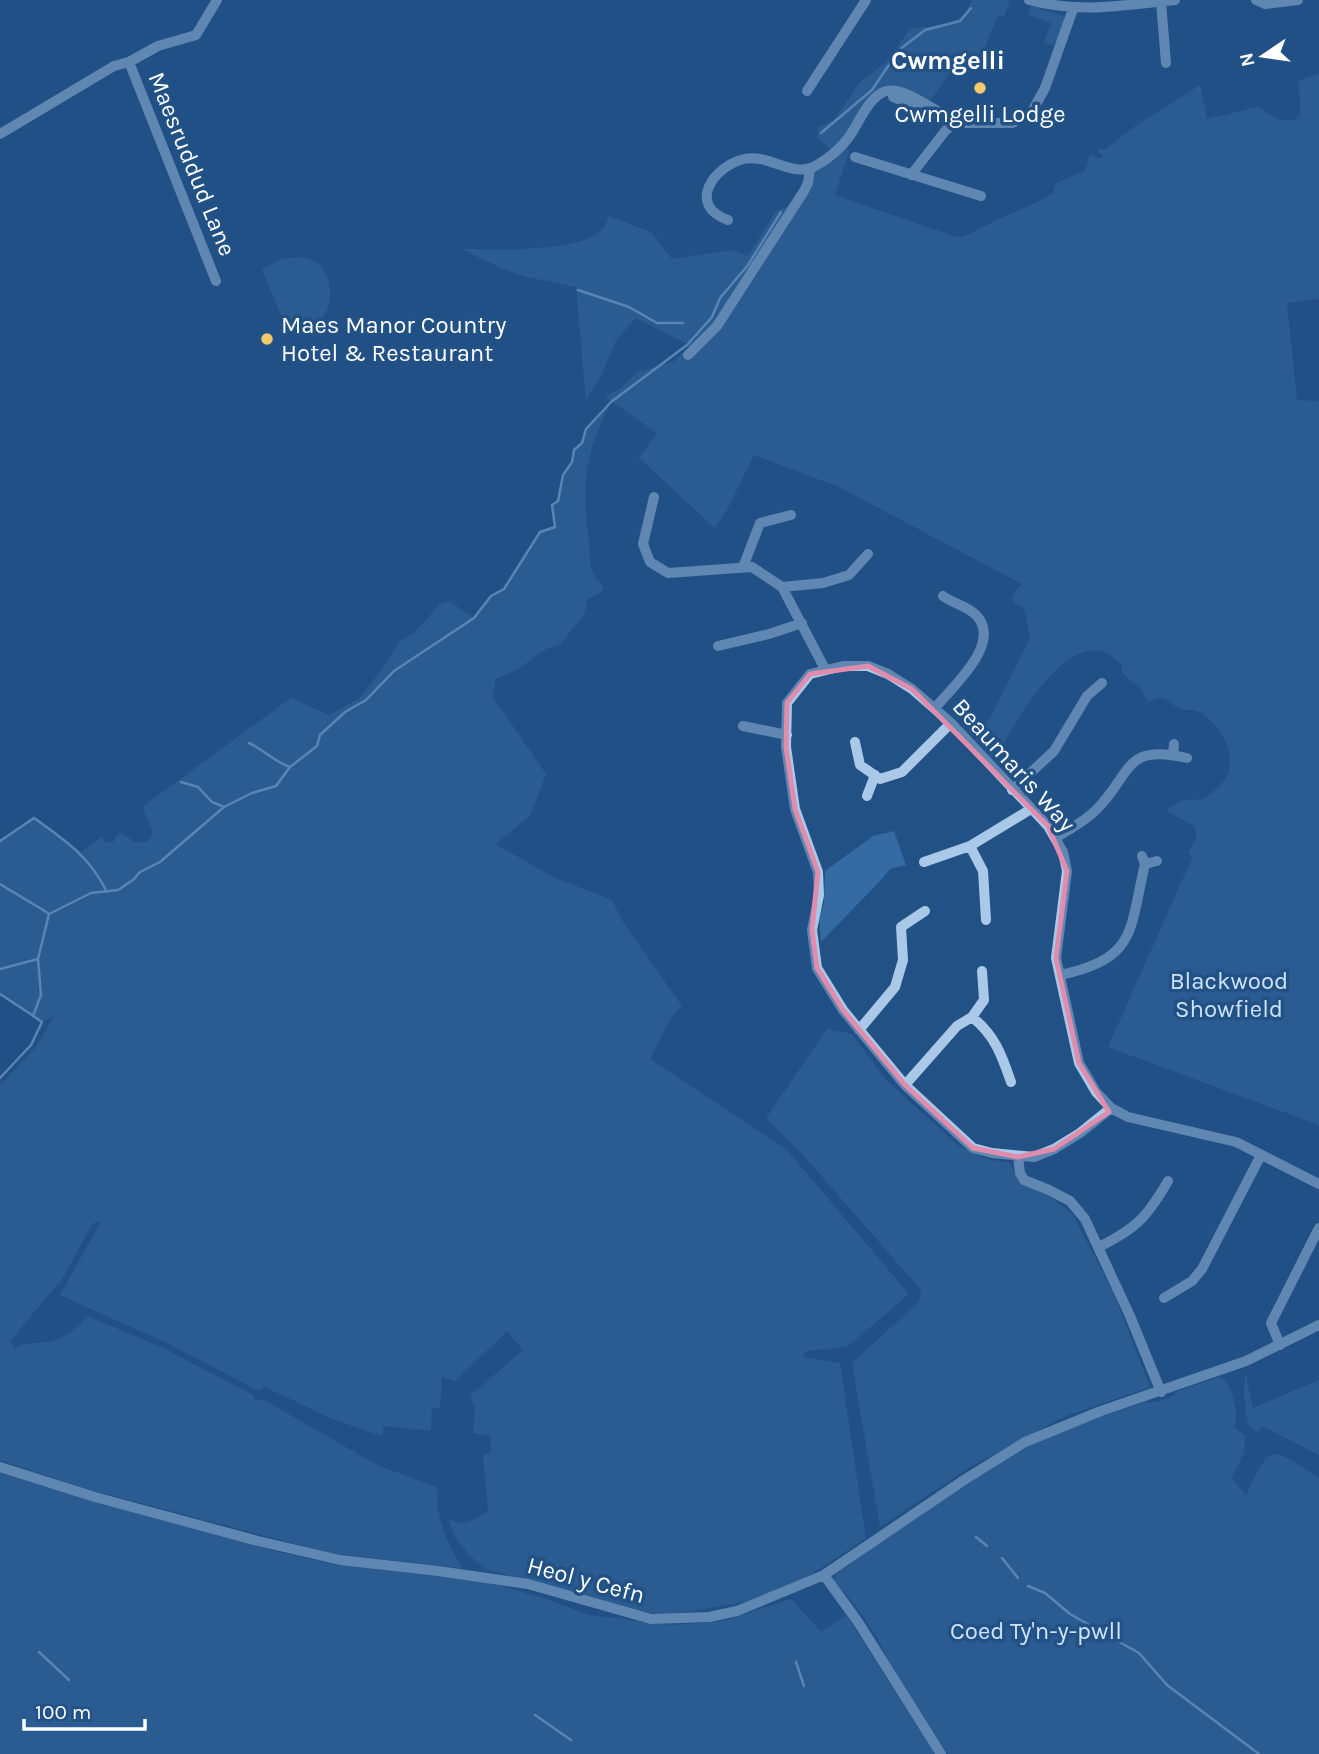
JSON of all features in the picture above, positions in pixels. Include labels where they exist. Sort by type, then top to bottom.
[{"type":"street","points":[[0,134],[114,66],[129,62],[158,46],[196,35],[217,0]]},
{"type":"street","points":[[807,91],[866,0]]},
{"type":"street","points":[[1029,0],[1073,9],[1175,0]]},
{"type":"street","points":[[1256,0],[1270,4],[1298,0]]},
{"type":"street","points":[[1153,58],[1166,61],[1161,2]]},
{"type":"street","points":[[911,175],[956,123],[1012,123],[1027,117],[1045,88],[1073,9]]},
{"type":"street","name":"Maesruddud Lane","points":[[129,62],[215,281]]},
{"type":"street","points":[[728,220],[717,216],[709,209],[706,201],[710,182],[726,168],[742,160],[754,158],[765,159],[791,169],[810,169],[841,146],[874,98],[885,91],[907,95],[936,110],[952,125]]},
{"type":"street","points":[[893,97],[928,112],[936,110]]},
{"type":"street","points":[[855,158],[982,195]]},
{"type":"street","points":[[688,355],[718,326],[804,191],[810,169]]},
{"type":"street","points":[[654,497],[643,544],[650,562],[668,573],[752,566],[782,587],[825,669],[810,674],[787,703],[787,735],[795,809],[818,872],[819,895],[812,930],[817,968],[843,1010],[905,1085],[973,1148],[1018,1157],[1034,1157],[1054,1149],[1080,1133],[1111,1108],[1128,1117],[1231,1140],[1319,1184]]},
{"type":"street","points":[[743,567],[760,523],[791,515]]},
{"type":"street","points":[[782,587],[823,583],[849,575],[868,554]]},
{"type":"street","points":[[936,708],[978,655],[985,638],[980,619],[966,607],[948,602]]},
{"type":"street","points":[[718,646],[802,623]]},
{"type":"street","name":"Beaumaris Way","points":[[825,669],[868,666],[896,678],[936,708],[1048,826],[1063,852],[1067,871],[1056,958],[1079,1063],[1096,1092],[1111,1108]]},
{"type":"street","points":[[1012,790],[1054,751],[1087,696],[1102,683]]},
{"type":"street","points":[[855,742],[860,765],[880,779],[902,772],[951,723]]},
{"type":"street","points":[[743,726],[787,735]]},
{"type":"street","points":[[1055,838],[1097,809],[1136,760],[1152,753],[1173,750],[1187,758]]},
{"type":"street","points":[[867,796],[875,775]]},
{"type":"street","points":[[924,862],[970,846],[1031,809]]},
{"type":"street","points":[[970,846],[982,871],[986,920]]},
{"type":"street","points":[[1060,975],[1100,963],[1122,946],[1128,935],[1144,860],[1157,861]]},
{"type":"street","points":[[859,1030],[895,987],[903,960],[901,927],[925,911]]},
{"type":"street","points":[[905,1085],[957,1026],[972,1017],[984,1000],[982,971]]},
{"type":"street","points":[[972,1017],[991,1035],[1006,1076]]},
{"type":"street","points":[[1166,1294],[1192,1281],[1202,1269],[1261,1155]]},
{"type":"street","points":[[1018,1157],[1024,1180],[1049,1190],[1079,1209],[1099,1247],[1161,1392]]},
{"type":"street","points":[[1099,1247],[1137,1226],[1168,1181]]},
{"type":"street","points":[[1280,1345],[1270,1323],[1319,1228]]},
{"type":"street","name":"Heol y Cefn","points":[[0,1467],[95,1497],[340,1560],[528,1584],[628,1615],[651,1619],[709,1617],[737,1611],[824,1575],[1025,1442],[1101,1411],[1241,1364],[1319,1325]]},
{"type":"street","points":[[824,1575],[858,1622],[941,1754]]},
{"type":"highlighted area","points":[[868,666],[912,689],[1048,826],[1067,871],[1056,958],[1079,1063],[1109,1112],[1054,1149],[1018,1157],[973,1148],[905,1085],[843,1010],[817,968],[812,930],[818,872],[795,809],[786,747],[787,703],[810,674]]},
{"type":"green space","points":[[972,0],[1010,2],[1004,17],[998,15],[980,59],[964,53],[930,101],[890,87],[831,150],[817,137],[819,127],[834,120],[860,82],[884,64],[910,29],[947,24],[962,16]]},
{"type":"green space","points":[[1031,6],[1064,16],[1064,23],[1054,46],[1044,43],[1051,23],[1028,15]]},
{"type":"green space","name":"Blackwood Showfield","points":[[1319,74],[1319,299],[1287,303],[1297,400],[1319,401],[1319,1125],[1108,1047],[1192,858],[1188,852],[1196,839],[1195,827],[1166,811],[1183,801],[1204,798],[1220,785],[1228,774],[1230,765],[1227,746],[1212,721],[1197,711],[1181,709],[1163,698],[1148,702],[1140,688],[1122,673],[1122,665],[1103,652],[1084,652],[1065,662],[1047,679],[1030,700],[994,760],[969,732],[983,726],[990,718],[1030,638],[1025,612],[1021,605],[1015,604],[1012,599],[1022,584],[839,487],[754,455],[727,510],[715,528],[639,458],[657,433],[605,397],[622,387],[637,372],[673,362],[689,347],[687,344],[636,318],[616,340],[602,374],[586,401],[576,287],[523,276],[461,249],[537,248],[579,242],[594,236],[604,227],[608,216],[651,232],[672,259],[733,250],[748,256],[776,211],[801,200],[817,170],[846,149],[849,151],[835,195],[956,237],[961,236],[1053,193],[1056,183],[1085,171],[1090,155],[1101,159],[1103,154],[1099,153],[1099,148],[1104,150],[1134,127],[1200,85],[1207,119],[1258,107],[1279,119],[1289,120],[1300,116],[1299,80]]},
{"type":"green space","points":[[301,257],[315,262],[324,271],[330,291],[326,312],[321,320],[302,329],[285,325],[262,269],[282,259]]},
{"type":"green space","points":[[611,402],[590,455],[585,486],[591,567],[604,587],[601,592],[587,600],[585,613],[560,645],[546,649],[518,669],[496,679],[492,696],[546,774],[530,816],[495,844],[555,878],[612,900],[623,922],[682,1006],[670,1019],[650,1059],[786,1149],[909,1294],[847,1347],[806,1351],[802,1357],[840,1363],[866,1538],[807,1577],[750,1601],[663,1614],[636,1612],[589,1596],[485,1569],[455,1537],[449,1520],[465,1523],[488,1511],[483,1455],[491,1453],[491,1436],[473,1433],[475,1409],[470,1396],[523,1350],[507,1331],[455,1381],[442,1377],[440,1408],[432,1409],[431,1431],[384,1426],[382,1436],[332,1419],[265,1387],[259,1391],[169,1344],[60,1295],[101,1222],[93,1223],[62,1279],[10,1341],[15,1349],[24,1344],[51,1341],[64,1336],[87,1316],[161,1347],[253,1395],[255,1400],[264,1400],[379,1466],[437,1487],[440,1520],[462,1568],[330,1553],[84,1488],[0,1460],[0,1085],[35,1048],[54,1017],[42,1022],[0,994],[0,841],[34,818],[81,852],[103,836],[103,841],[112,843],[120,832],[136,843],[148,841],[153,833],[142,807],[291,698],[329,715],[361,697],[399,642],[414,633],[440,604],[449,601],[474,618],[491,596],[504,589],[540,532],[555,526],[552,505],[558,501],[563,475],[572,462],[574,450],[582,443],[586,429]]},
{"type":"green space","points":[[894,831],[906,865],[890,869],[821,942],[819,918],[824,903],[825,871],[873,836]]},
{"type":"green space","points":[[827,1029],[852,1034],[885,1079],[960,1147],[987,1159],[1010,1163],[1020,1183],[1049,1196],[1073,1215],[1114,1294],[1150,1387],[1063,1417],[970,1467],[880,1527],[852,1363],[919,1302],[921,1290],[803,1155],[766,1118]]},
{"type":"green space","points":[[1245,1371],[1253,1408],[1319,1380],[1319,1455],[1262,1426],[1258,1433],[1248,1424],[1244,1396]]},
{"type":"green space","name":"Coed Ty'n-y-pwll","points":[[1220,1377],[1229,1386],[1234,1399],[1234,1427],[1245,1436],[1244,1452],[1232,1478],[1246,1496],[1261,1465],[1274,1454],[1291,1460],[1319,1478],[1319,1754],[948,1754],[892,1668],[877,1637],[856,1606],[834,1581],[836,1574],[937,1501],[1017,1452],[1081,1424],[1145,1402],[1163,1400],[1178,1391]]},
{"type":"green space","points":[[0,1472],[121,1509],[279,1552],[337,1565],[487,1582],[547,1599],[589,1615],[672,1625],[723,1621],[791,1599],[821,1632],[846,1615],[935,1754],[0,1754]]},
{"type":"waterway","points":[[821,133],[872,90],[899,50],[925,30],[960,21],[971,8]]},
{"type":"waterway","points":[[0,1078],[31,1045],[42,1022],[33,1016],[41,995],[38,959],[49,914],[91,893],[118,890],[140,872],[160,862],[224,807],[252,793],[276,786],[290,767],[317,746],[320,735],[345,712],[366,700],[394,671],[474,618],[491,596],[504,589],[540,532],[555,527],[552,505],[558,501],[563,475],[572,462],[574,450],[582,443],[586,429],[611,402],[687,345],[712,317],[720,298],[748,265],[781,212]]},
{"type":"waterway","points":[[578,290],[629,307],[657,323],[683,323]]},
{"type":"waterway","points":[[249,743],[290,767]]},
{"type":"waterway","points":[[181,782],[198,787],[212,802],[222,806]]},
{"type":"waterway","points":[[0,841],[34,818],[84,859],[107,892]]},
{"type":"waterway","points":[[0,884],[48,913]]},
{"type":"waterway","points":[[0,969],[38,959]]},
{"type":"waterway","points":[[0,994],[32,1015]]},
{"type":"waterway","points":[[976,1537],[987,1546]]},
{"type":"waterway","points":[[1002,1558],[1018,1578]]},
{"type":"waterway","points":[[1028,1586],[1045,1593],[1070,1614],[1139,1653],[1167,1685],[1259,1754]]},
{"type":"waterway","points":[[39,1652],[69,1680]]},
{"type":"waterway","points":[[796,1662],[804,1686]]},
{"type":"waterway","points":[[535,1715],[571,1740]]},
{"type":"place","name":"Cwmgelli Lodge","points":[[980,88]]},
{"type":"place","name":"Maes Manor Country Hotel & Restaurant","points":[[267,339]]},
{"type":"district","name":"Cwmgelli","points":[[948,60]]}]
